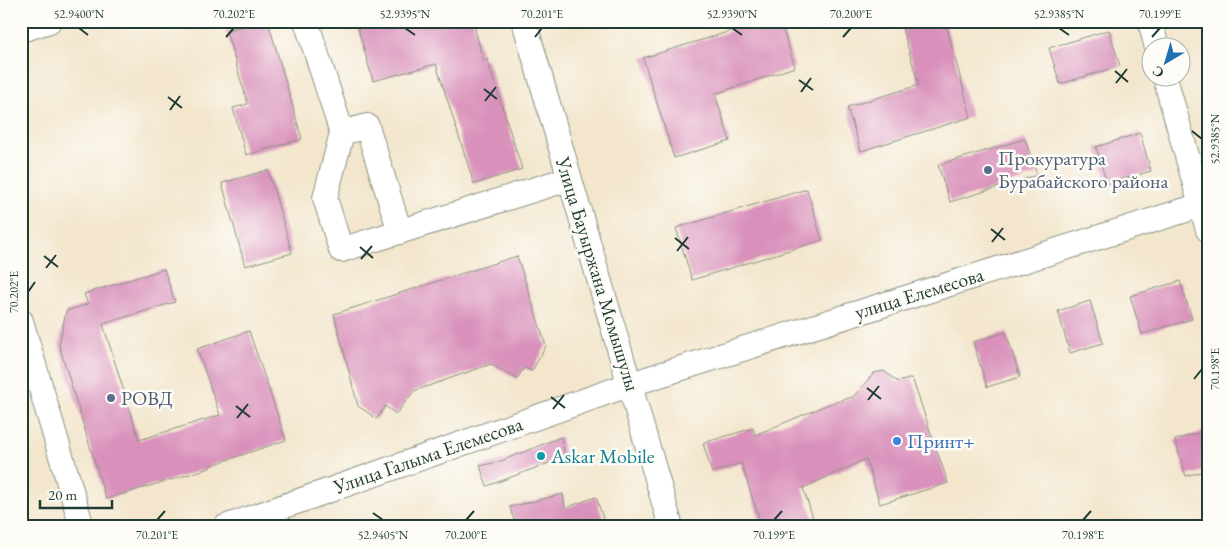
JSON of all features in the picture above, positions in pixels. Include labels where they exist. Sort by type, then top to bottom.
[{"type":"street","points":[[21,30],[49,21]]},
{"type":"street","points":[[306,21],[342,134],[325,198],[341,250],[568,179]]},
{"type":"street","name":"Улица Бауыржана Момышулы","points":[[524,21],[568,179],[631,384],[672,527]]},
{"type":"street","points":[[1150,21],[1154,38]]},
{"type":"street","points":[[1168,88],[1204,204],[1208,230]]},
{"type":"street","points":[[342,134],[367,126],[400,232]]},
{"type":"street","name":"улица Елемесова","points":[[631,384],[1204,204]]},
{"type":"street","points":[[21,320],[82,527]]},
{"type":"street","name":"Улица Галыма Елемесова","points":[[225,527],[631,384]]},
{"type":"building","points":[[258,21],[268,21],[302,139],[246,155],[233,108],[248,104],[226,31]]},
{"type":"building","points":[[356,21],[473,21],[483,60],[487,59],[522,169],[474,184],[436,64],[373,81]]},
{"type":"building","points":[[727,21],[780,21],[795,67],[715,94],[730,141],[674,158],[643,58],[731,31]]},
{"type":"building","points":[[900,21],[945,21],[971,117],[861,151],[847,107],[919,85]]},
{"type":"building","points":[[1109,30],[1120,66],[1060,84],[1049,48]]},
{"type":"building","points":[[1140,133],[1151,171],[1107,184],[1096,147]]},
{"type":"building","name":"Прокуратура Бурабайского района","points":[[1025,139],[1037,175],[950,202],[938,165]]},
{"type":"building","points":[[268,170],[292,253],[245,266],[222,183]]},
{"type":"building","points":[[807,189],[822,240],[692,280],[676,228]]},
{"type":"building","points":[[517,256],[546,346],[532,371],[524,368],[517,379],[491,364],[414,391],[396,414],[385,406],[377,419],[358,406],[334,314]]},
{"type":"building","points":[[164,269],[175,302],[103,324],[139,440],[220,415],[197,349],[249,331],[286,440],[209,466],[210,468],[106,499],[59,345],[66,311],[88,304],[84,294]]},
{"type":"building","points":[[1180,281],[1192,319],[1142,334],[1130,296]]},
{"type":"building","points":[[1090,301],[1103,343],[1070,353],[1058,311]]},
{"type":"building","points":[[1006,332],[1020,377],[987,387],[973,342]]},
{"type":"building","points":[[884,371],[898,382],[912,378],[948,483],[880,504],[866,459],[803,488],[816,527],[762,527],[741,463],[712,473],[703,443],[753,428],[755,435],[829,404],[853,397],[874,373]]},
{"type":"building","points":[[1208,430],[1208,470],[1186,476],[1175,440]]},
{"type":"building","points":[[561,437],[565,457],[487,486],[480,466],[501,461]]},
{"type":"building","points":[[563,494],[565,508],[596,497],[606,527],[516,527],[510,507]]},
{"type":"place","name":"Прокуратура Бурабайского района","points":[[988,170]]},
{"type":"place","name":"РОВД","points":[[111,398]]},
{"type":"place","name":"Принт+","points":[[897,441]]},
{"type":"place","name":"Askar Mobile","points":[[541,456]]}]
